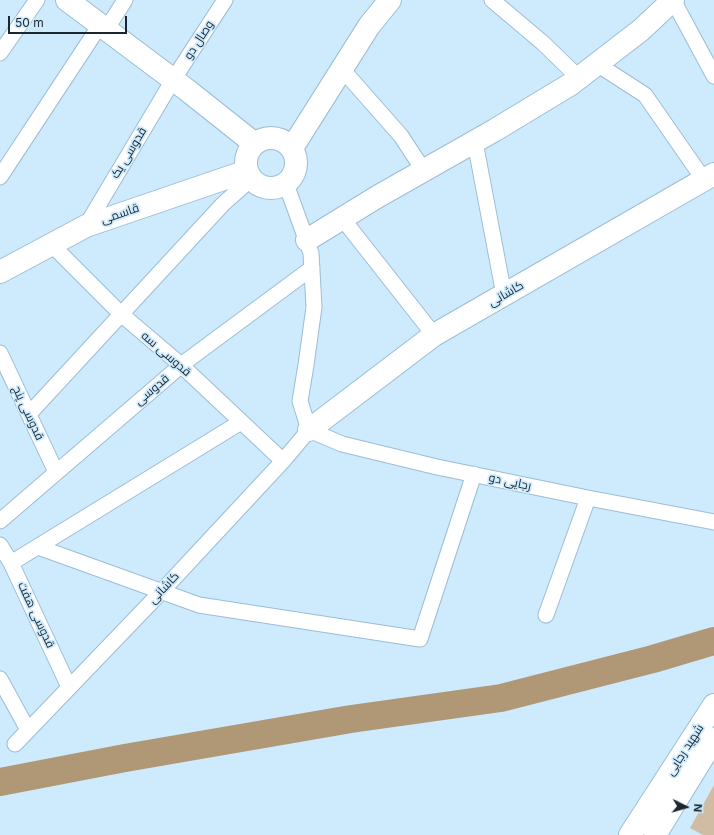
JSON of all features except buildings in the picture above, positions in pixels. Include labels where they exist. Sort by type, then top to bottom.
[{"type":"street","points":[[0,53],[37,0]]},
{"type":"street","points":[[67,0],[255,144]]},
{"type":"street","points":[[0,177],[103,27],[125,0]]},
{"type":"street","name":"وصال دو","points":[[173,80],[225,0]]},
{"type":"street","points":[[492,0],[543,43],[579,78]]},
{"type":"street","points":[[306,240],[475,142],[571,84],[641,30],[673,0],[714,76]]},
{"type":"street","points":[[292,148],[380,5]]},
{"type":"street","points":[[598,64],[645,95],[711,180]]},
{"type":"street","points":[[342,69],[401,136],[424,171]]},
{"type":"street","name":"قدوسی یک","points":[[86,226],[173,80]]},
{"type":"street","points":[[270,138],[282,140],[292,148],[296,156],[296,171],[286,184],[279,188],[264,188],[257,184],[249,175],[246,164],[247,156],[255,144],[262,139],[270,138]]},
{"type":"street","points":[[475,142],[504,295]]},
{"type":"street","points":[[29,414],[249,175]]},
{"type":"street","name":"قاسمی","points":[[0,272],[86,226],[249,175]]},
{"type":"street","name":"کاشانی","points":[[15,744],[284,461],[309,430],[434,336],[504,295],[711,180]]},
{"type":"street","name":"کاشانی","points":[[309,430],[711,180]]},
{"type":"street","points":[[286,184],[312,253],[314,307],[300,402],[309,430]]},
{"type":"street","points":[[342,218],[434,336]]},
{"type":"street","name":"قدوسی سه","points":[[51,244],[121,314],[181,365],[284,461]]},
{"type":"street","name":"قدوسی","points":[[0,521],[181,365],[312,268]]},
{"type":"street","name":"قدوسی پنج","points":[[0,353],[56,472]]},
{"type":"street","points":[[11,563],[241,422]]},
{"type":"street","name":"رجایی دو","points":[[309,430],[342,444],[474,474],[714,522]]},
{"type":"street","points":[[38,546],[199,605],[420,640],[474,474]]},
{"type":"street","points":[[546,615],[588,498]]},
{"type":"street","name":"قدوسی هفت","points":[[0,545],[11,563],[69,687]]},
{"type":"street","points":[[0,679],[28,730]]},
{"type":"street","name":"شهید رجایی","points":[[630,835],[714,705]]},
{"type":"street","name":"شهید رجایی","points":[[655,835],[714,739]]},
{"type":"shaded area","points":[[714,785],[714,835],[703,835],[690,828]]},
{"type":"waterway","points":[[0,782],[125,758],[351,719],[501,698],[653,659],[714,641]]}]
